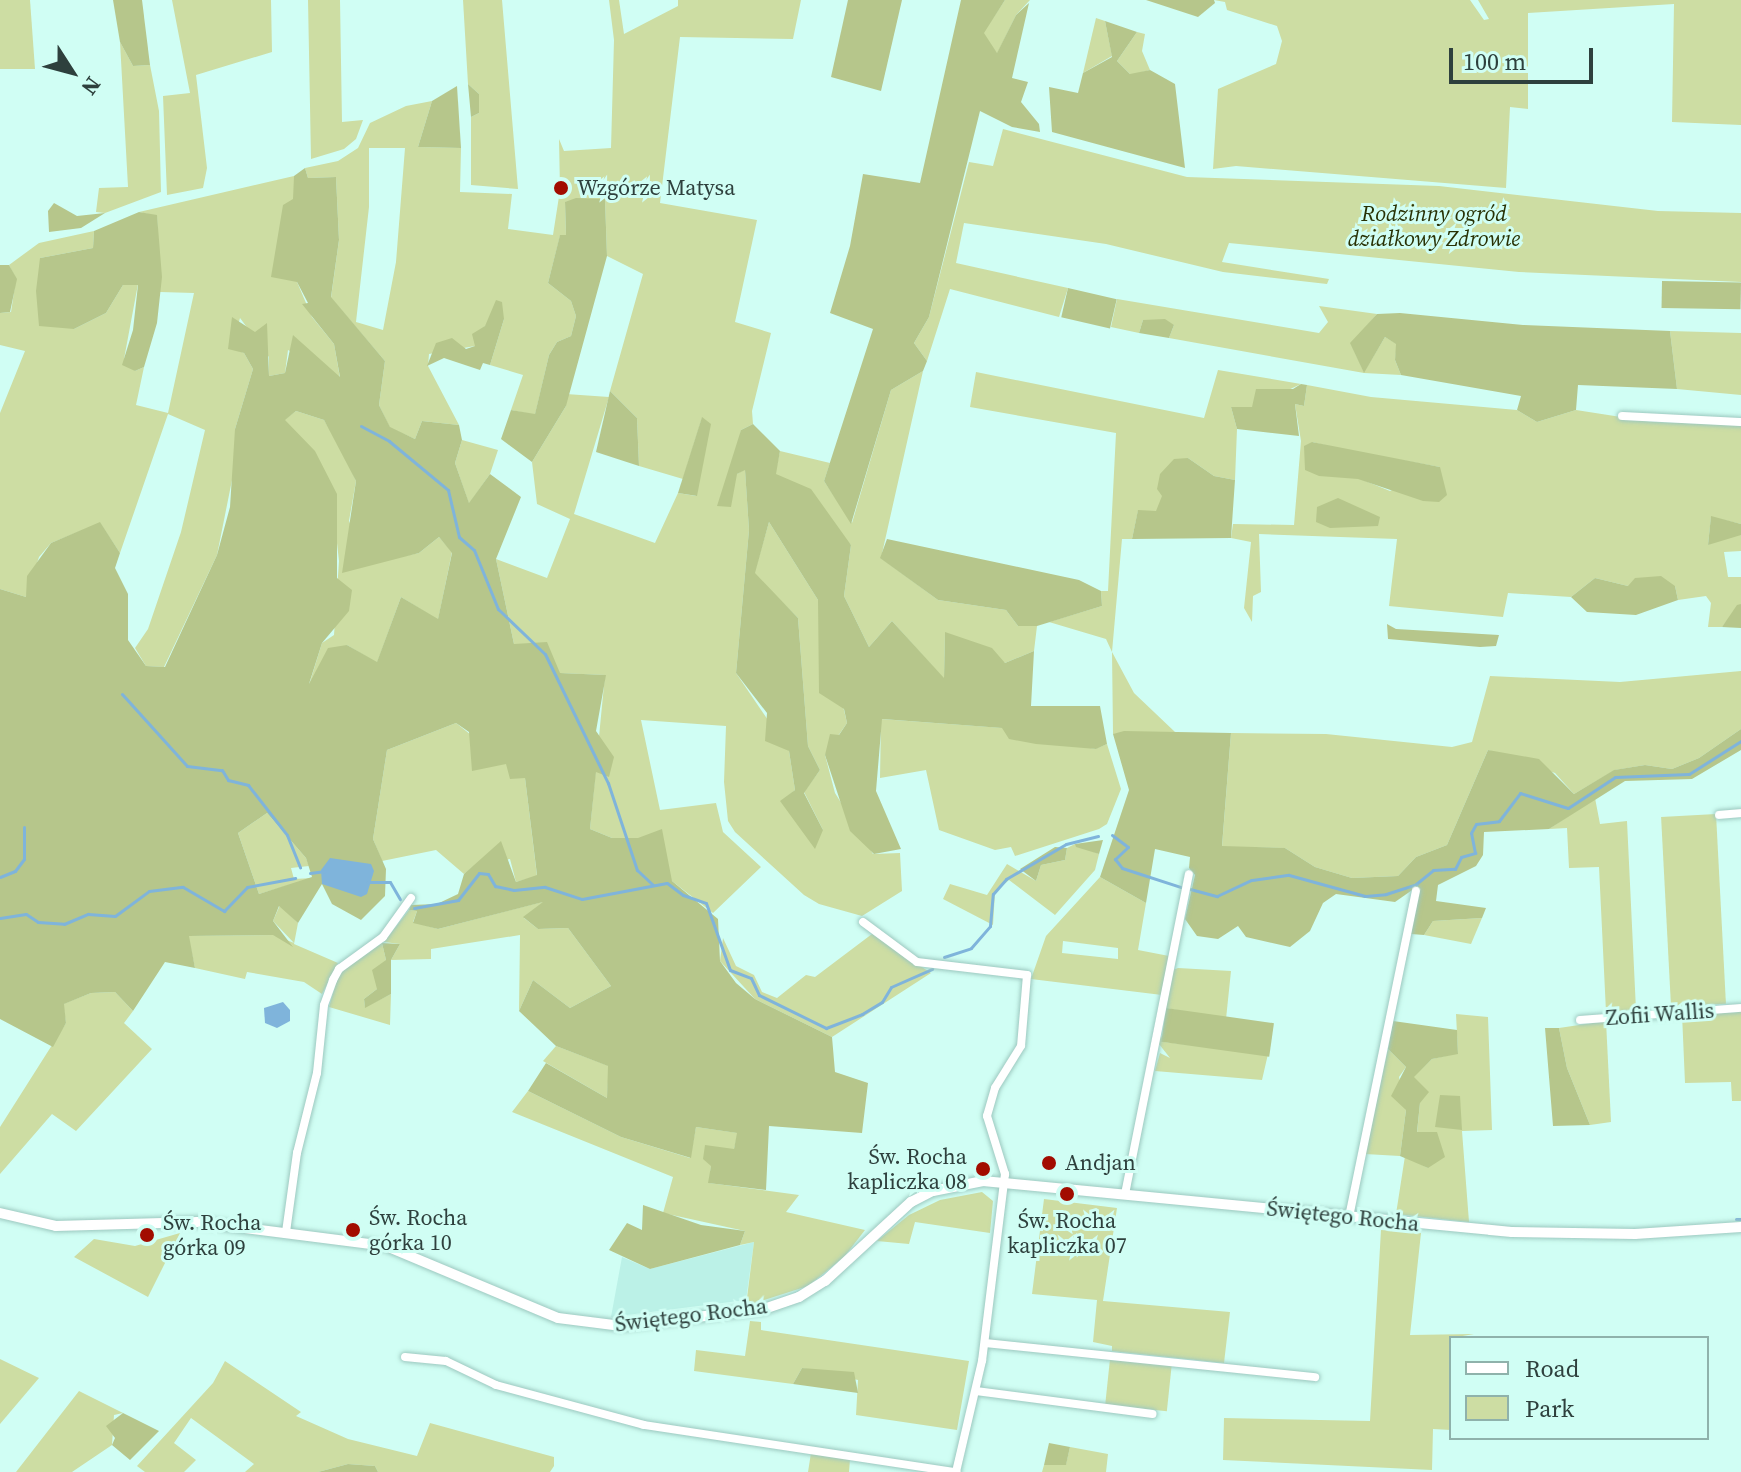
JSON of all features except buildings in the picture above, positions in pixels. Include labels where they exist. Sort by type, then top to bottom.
[{"type":"street","points":[[1622,416],[1741,422]]},
{"type":"street","points":[[1719,815],[1741,813]]},
{"type":"street","points":[[1125,1194],[1189,874]]},
{"type":"street","points":[[1349,1217],[1416,891]]},
{"type":"street","points":[[286,1232],[333,980],[339,969],[389,931],[411,898]]},
{"type":"street","points":[[405,1357],[446,1361],[496,1385],[644,1425],[956,1472],[985,1343],[1004,1182],[986,1125],[995,1088],[1021,1046],[1027,975],[917,962],[863,922]]},
{"type":"street","name":"Zofii Wallis","points":[[1580,1020],[1741,1008]]},
{"type":"street","name":"Świętego Rocha","points":[[0,1213],[56,1226],[194,1222],[286,1232],[406,1251],[558,1318],[621,1326],[736,1313],[791,1301],[825,1281],[885,1222],[921,1196],[966,1183],[1004,1182],[1349,1217],[1551,1233],[1741,1227]]},
{"type":"street","points":[[985,1343],[1315,1377]]},
{"type":"street","points":[[976,1391],[1153,1414]]},
{"type":"shaded area","points":[[330,858],[371,864],[374,871],[367,894],[361,897],[322,884],[321,870]]},
{"type":"shaded area","points":[[283,1002],[290,1010],[290,1021],[277,1028],[265,1023],[264,1008]]},
{"type":"shaded area","points":[[754,1242],[746,1300],[611,1317],[622,1257],[650,1269]]},
{"type":"green space","points":[[0,0],[30,0],[35,69],[0,69]]},
{"type":"green space","points":[[113,0],[142,0],[150,65],[133,66],[120,42]]},
{"type":"green space","points":[[172,0],[271,0],[272,52],[196,75],[207,168],[203,188],[167,195],[163,96],[190,93]]},
{"type":"green space","points":[[308,0],[340,0],[342,122],[363,120],[356,139],[344,149],[311,159]]},
{"type":"green space","points":[[463,0],[502,0],[518,189],[471,185],[471,117],[479,113],[479,94],[468,84]]},
{"type":"green space","points":[[609,0],[619,0],[624,34],[678,6],[678,0],[801,0],[793,39],[680,37],[660,203],[757,220],[735,322],[771,333],[752,411],[753,424],[741,430],[737,474],[745,469],[749,530],[736,673],[789,751],[795,790],[781,802],[823,830],[804,792],[820,770],[808,746],[798,618],[754,574],[769,522],[818,600],[847,723],[825,755],[835,793],[873,854],[900,853],[902,891],[862,916],[819,904],[804,895],[735,832],[728,821],[724,782],[726,726],[641,720],[660,810],[716,803],[723,832],[761,867],[713,913],[672,881],[639,838],[612,838],[590,829],[605,675],[559,673],[514,644],[496,559],[547,578],[570,519],[537,504],[532,462],[566,406],[566,394],[609,397],[574,514],[655,543],[678,493],[696,496],[702,418],[683,479],[639,466],[637,418],[610,391],[643,274],[607,256],[605,199],[565,202],[566,235],[560,236],[548,283],[571,301],[576,316],[571,336],[557,342],[549,355],[535,415],[511,410],[523,375],[490,365],[504,319],[485,326],[475,346],[429,354],[428,366],[459,425],[422,421],[415,439],[390,428],[379,405],[385,361],[331,298],[339,240],[336,177],[308,178],[305,168],[338,161],[358,148],[370,123],[406,106],[432,101],[418,147],[461,148],[460,192],[512,194],[508,229],[553,235],[560,190],[559,139],[564,151],[611,148],[614,40]],"holes":[[[369,148],[405,148],[396,262],[383,330],[356,322],[369,207]]]},
{"type":"green space","points":[[848,0],[902,0],[881,91],[831,77]]},
{"type":"green space","points":[[961,0],[1005,0],[984,33],[997,53],[1016,15],[1029,3],[1012,78],[1028,82],[1021,102],[1039,124],[1040,132],[1012,127],[980,111],[929,317],[914,343],[927,361],[923,371],[891,390],[851,524],[824,481],[873,329],[830,313],[850,246],[863,174],[920,183]]},
{"type":"green space","points":[[1005,0],[1030,0],[1016,15],[997,54],[983,33]]},
{"type":"green space","points":[[1146,0],[1214,0],[1215,3],[1198,17]]},
{"type":"green space","points":[[1214,0],[1470,0],[1484,20],[1489,19],[1478,0],[1741,0],[1741,125],[1672,122],[1674,4],[1528,13],[1528,109],[1510,107],[1506,188],[1236,166],[1213,169],[1218,89],[1276,64],[1282,41],[1277,26],[1227,10],[1225,2]]},
{"type":"green space","points":[[1096,18],[1105,21],[1112,56],[1083,73]]},
{"type":"green space","points":[[1105,21],[1137,32],[1117,61],[1130,74],[1150,70],[1175,84],[1185,168],[1052,132],[1049,87],[1078,93],[1083,73],[1112,57]]},
{"type":"green space","points":[[1137,32],[1145,34],[1142,51],[1150,70],[1131,75],[1117,61]]},
{"type":"green space","points":[[120,42],[133,66],[150,65],[159,111],[161,192],[105,213],[96,212],[99,188],[128,187]]},
{"type":"green space","points":[[468,84],[479,94],[479,113],[471,117]]},
{"type":"green space","points":[[457,86],[461,148],[418,147],[432,101]]},
{"type":"green space","name":"Rodzinny ogród działkowy Zdrowie","points":[[1003,129],[1187,177],[1439,186],[1658,211],[1741,213],[1741,282],[1519,272],[1229,243],[1222,262],[1329,279],[1327,284],[1223,272],[1106,244],[964,223],[956,263],[1068,288],[1059,317],[950,289],[927,361],[914,343],[929,317],[969,162],[993,166]]},
{"type":"green space","points":[[305,168],[308,178],[336,177],[339,240],[331,297],[385,361],[379,405],[390,427],[415,439],[422,421],[459,425],[462,440],[455,463],[469,503],[490,474],[521,497],[496,559],[514,644],[547,642],[560,673],[606,675],[596,731],[614,757],[609,777],[596,772],[590,829],[612,838],[638,838],[662,829],[672,881],[718,919],[720,961],[736,983],[755,999],[832,1037],[835,1072],[868,1083],[862,1133],[769,1126],[766,1190],[708,1183],[711,1166],[703,1159],[705,1145],[734,1149],[737,1133],[696,1127],[691,1158],[621,1137],[528,1091],[546,1063],[607,1098],[608,1066],[556,1046],[519,1011],[533,980],[570,1008],[611,986],[568,928],[538,929],[523,917],[543,902],[438,929],[413,923],[417,911],[409,910],[411,905],[437,904],[458,894],[464,874],[501,841],[516,882],[537,875],[525,778],[510,779],[506,764],[472,771],[469,732],[456,723],[387,750],[373,839],[386,869],[385,896],[361,920],[332,904],[322,884],[298,923],[279,906],[273,921],[293,947],[273,935],[189,936],[195,968],[165,962],[133,1011],[115,992],[91,993],[64,1004],[66,1023],[53,1047],[0,1019],[0,589],[26,597],[27,576],[51,543],[100,522],[120,553],[115,568],[128,594],[128,640],[146,666],[165,667],[217,555],[230,507],[235,429],[253,369],[244,353],[228,349],[232,317],[255,332],[267,323],[269,376],[285,373],[293,335],[340,377],[334,344],[302,304],[308,303],[297,282],[271,277],[283,205],[293,199],[294,176]],"holes":[[[296,411],[324,420],[356,481],[342,573],[419,553],[439,537],[452,553],[438,619],[401,597],[377,662],[347,645],[328,648],[309,684],[322,643],[349,611],[352,590],[337,578],[337,494],[315,451],[285,420]],[[267,813],[306,858],[312,877],[259,894],[238,833]]]},
{"type":"green space","points":[[294,176],[297,282],[312,317],[334,344],[340,378],[288,350],[285,373],[269,376],[269,357],[240,318],[232,348],[244,353],[253,369],[235,429],[237,455],[217,555],[164,667],[146,666],[135,648],[148,629],[181,532],[205,430],[168,414],[120,553],[100,523],[51,543],[39,557],[26,597],[0,589],[0,413],[25,351],[0,345],[0,313],[11,312],[16,279],[9,265],[39,243],[94,231],[93,248],[40,258],[74,329],[106,313],[123,285],[138,284],[124,359],[135,371],[144,367],[136,405],[168,413],[194,293],[160,292],[157,216],[139,212]]},
{"type":"green space","points":[[576,198],[605,199],[607,256],[566,406],[532,462],[501,439],[511,410],[535,414],[549,355],[557,342],[571,336],[576,316],[571,301],[548,283],[560,235],[566,235],[565,202]]},
{"type":"green space","points":[[54,203],[77,216],[105,213],[81,228],[49,232],[48,211]]},
{"type":"green space","points":[[139,212],[157,215],[162,277],[157,323],[144,367],[135,371],[122,365],[133,330],[138,285],[123,285],[106,313],[74,329],[39,326],[36,291],[40,258],[93,248],[94,231]]},
{"type":"green space","points":[[0,265],[9,265],[17,279],[10,312],[0,313]]},
{"type":"green space","points":[[1662,281],[1741,282],[1741,309],[1662,308]]},
{"type":"green space","points":[[1068,288],[1117,299],[1110,328],[1061,317]]},
{"type":"green space","points":[[1117,299],[1319,333],[1328,322],[1319,306],[1377,314],[1351,344],[1364,372],[1385,337],[1397,344],[1395,360],[1401,375],[1364,373],[1169,338],[1174,325],[1143,320],[1139,333],[1111,327]]},
{"type":"green space","points":[[496,300],[502,302],[504,319],[490,365],[483,363],[480,370],[444,358],[427,366],[436,343],[452,338],[466,349],[475,346],[472,334],[485,326]]},
{"type":"green space","points":[[1400,313],[1523,325],[1670,331],[1677,389],[1578,385],[1576,410],[1537,422],[1517,410],[1521,396],[1401,375],[1395,360],[1396,344],[1385,337],[1364,373],[1350,343],[1377,314]]},
{"type":"green space","points":[[1165,319],[1174,325],[1169,338],[1139,333],[1143,320]]},
{"type":"green space","points":[[1670,331],[1741,333],[1741,395],[1677,389]]},
{"type":"green space","points":[[1218,370],[1301,384],[1252,407],[1231,407],[1237,429],[1235,480],[1214,476],[1188,458],[1156,512],[1138,511],[1132,539],[1122,539],[1112,652],[1106,639],[1049,622],[1102,606],[1101,591],[1108,591],[1116,433],[970,407],[976,372],[1204,418]]},
{"type":"green space","points":[[923,371],[881,558],[938,600],[1006,610],[1018,626],[1037,626],[1034,651],[1005,663],[945,633],[944,679],[892,621],[869,647],[844,596],[851,545],[775,474],[780,451],[830,463],[824,481],[852,523],[891,390]]},
{"type":"green space","points":[[1301,384],[1307,385],[1304,406],[1295,404],[1299,436],[1237,429],[1231,407],[1252,407],[1256,389],[1293,389]]},
{"type":"green space","points":[[1307,385],[1371,397],[1517,410],[1537,422],[1576,410],[1653,422],[1741,425],[1741,524],[1711,517],[1708,545],[1725,535],[1741,535],[1741,551],[1724,552],[1728,577],[1741,577],[1741,604],[1722,627],[1708,627],[1711,603],[1706,596],[1678,600],[1675,586],[1628,586],[1595,578],[1571,597],[1508,593],[1503,617],[1389,606],[1397,539],[1259,534],[1261,592],[1253,596],[1252,622],[1244,608],[1251,542],[1231,538],[1233,524],[1294,525],[1301,441],[1295,404],[1304,406]],"holes":[[[1312,442],[1440,467],[1390,491],[1358,478]]]},
{"type":"green space","points":[[610,391],[637,418],[639,466],[596,452]]},
{"type":"green space","points":[[296,411],[324,420],[342,450],[356,481],[349,521],[366,564],[419,553],[439,537],[452,552],[438,620],[401,597],[377,663],[347,645],[309,685],[322,643],[334,635],[339,561],[336,534],[284,420]]},
{"type":"green space","points":[[702,417],[711,424],[697,496],[678,493]]},
{"type":"green space","points":[[753,424],[780,451],[776,474],[811,489],[851,545],[844,596],[869,647],[892,621],[944,678],[945,632],[992,648],[1005,663],[1034,651],[1031,706],[1100,706],[1107,744],[1096,749],[1036,744],[1009,739],[1002,728],[882,719],[876,791],[901,849],[874,854],[850,831],[825,755],[830,734],[839,735],[847,723],[844,709],[819,693],[818,600],[769,522],[755,573],[798,618],[808,746],[820,770],[804,793],[823,830],[815,849],[780,801],[795,790],[789,751],[765,741],[767,713],[736,673],[749,530],[745,470],[737,474],[731,507],[717,506],[741,430]]},
{"type":"green space","points":[[462,440],[498,450],[490,474],[469,504],[455,463]]},
{"type":"green space","points":[[1312,442],[1440,467],[1447,495],[1439,502],[1423,501],[1358,479],[1319,476],[1305,470],[1304,446]]},
{"type":"green space","points":[[1188,458],[1214,476],[1235,480],[1231,538],[1132,539],[1138,510],[1156,511],[1162,496],[1157,489],[1160,474],[1174,459]]},
{"type":"green space","points":[[1338,498],[1380,517],[1378,526],[1330,528],[1316,522],[1317,507]]},
{"type":"green space","points":[[1711,516],[1741,524],[1741,535],[1708,545]]},
{"type":"green space","points":[[887,539],[1079,580],[1101,591],[1102,606],[1037,626],[1018,626],[1006,610],[938,600],[880,558]]},
{"type":"green space","points":[[1661,576],[1675,586],[1678,600],[1636,615],[1587,612],[1571,597],[1595,578],[1628,586],[1635,578]]},
{"type":"green space","points":[[1741,604],[1741,628],[1722,627],[1737,605]]},
{"type":"green space","points":[[1387,624],[1396,629],[1499,635],[1496,646],[1480,647],[1388,639]]},
{"type":"green space","points":[[1112,652],[1134,693],[1175,732],[1113,734]]},
{"type":"green space","points":[[1741,671],[1741,729],[1699,758],[1672,769],[1645,765],[1615,770],[1574,794],[1555,773],[1488,750],[1447,845],[1416,857],[1398,876],[1352,878],[1315,867],[1285,848],[1222,847],[1231,733],[1326,734],[1452,747],[1472,742],[1490,676],[1620,682]]},
{"type":"green space","points":[[881,719],[1003,728],[1095,749],[1107,744],[1121,789],[1107,824],[1015,856],[1011,847],[995,850],[939,830],[926,770],[880,778]]},
{"type":"green space","points":[[456,723],[525,778],[537,876],[516,882],[510,859],[475,865],[464,874],[436,850],[382,861],[373,839],[387,750]]},
{"type":"green space","points":[[1741,729],[1741,750],[1692,779],[1625,781],[1549,829],[1484,832],[1483,855],[1476,866],[1438,885],[1436,901],[1486,908],[1482,918],[1433,921],[1424,935],[1411,934],[1418,886],[1395,902],[1336,894],[1323,903],[1310,931],[1290,947],[1246,937],[1238,926],[1218,939],[1197,936],[1185,919],[1195,875],[1189,868],[1190,857],[1155,849],[1146,903],[1100,877],[1129,790],[1113,734],[1124,731],[1231,733],[1222,846],[1285,848],[1315,867],[1352,878],[1398,876],[1416,857],[1447,845],[1488,750],[1539,759],[1574,794],[1614,770],[1645,765],[1672,769],[1699,758]]},
{"type":"green space","points":[[1595,798],[1600,824],[1627,821],[1636,1010],[1606,1012],[1599,867],[1569,868],[1567,828],[1549,829]]},
{"type":"green space","points":[[267,813],[306,858],[309,866],[291,868],[294,879],[313,878],[259,894],[238,833]]},
{"type":"green space","points":[[1716,814],[1726,1004],[1671,1007],[1661,817]]},
{"type":"green space","points":[[1103,840],[1099,854],[1075,844]]},
{"type":"green space","points":[[1075,844],[1099,854],[1095,870],[1055,915],[1009,880],[995,892],[993,925],[943,899],[950,884],[987,895],[1007,864],[1036,881],[1041,865],[1065,860],[1067,848]]},
{"type":"green space","points":[[1055,847],[1067,848],[1065,860],[1041,865],[1036,881],[1020,869]]},
{"type":"green space","points":[[1100,877],[1146,903],[1138,950],[1169,956],[1162,995],[1031,979],[1046,936]],"holes":[[[1063,941],[1118,948],[1118,959],[1062,953]]]},
{"type":"green space","points":[[546,901],[524,918],[538,929],[568,928],[611,986],[570,1008],[533,980],[519,1011],[520,935],[431,949],[431,959],[391,960],[400,944],[384,942],[409,910],[417,911],[413,922],[438,929]]},
{"type":"green space","points":[[280,905],[298,923],[294,944],[338,963],[322,994],[304,982],[247,972],[245,979],[195,968],[188,936],[274,935],[294,943],[273,921]]},
{"type":"green space","points":[[1482,918],[1471,944],[1424,935],[1433,921]]},
{"type":"green space","points":[[872,934],[931,973],[832,1037],[755,999],[720,961],[723,938],[736,966],[754,975],[762,992],[777,998],[806,975],[815,977]]},
{"type":"green space","points":[[382,943],[386,960],[377,989],[364,999],[365,1007],[391,994],[390,1025],[329,1007],[339,973]]},
{"type":"green space","points":[[382,943],[400,944],[391,960],[391,994],[365,1008],[364,999],[377,989],[372,970],[386,960]]},
{"type":"green space","points":[[1173,970],[1231,971],[1226,1019],[1166,1008]]},
{"type":"green space","points":[[115,992],[133,1011],[124,1023],[152,1049],[76,1131],[52,1114],[0,1174],[0,1127],[66,1023],[63,1004],[91,993]]},
{"type":"green space","points":[[1166,1008],[1274,1023],[1269,1057],[1161,1042]]},
{"type":"green space","points":[[1741,1012],[1741,1101],[1732,1101],[1731,1082],[1685,1083],[1682,1014]]},
{"type":"green space","points":[[1456,1014],[1488,1017],[1492,1130],[1462,1131],[1469,1222],[1396,1214],[1405,1156],[1428,1168],[1417,1133],[1420,1103],[1413,1077],[1432,1059],[1458,1053]]},
{"type":"green space","points":[[1393,1021],[1457,1030],[1458,1054],[1432,1059],[1414,1077],[1429,1092],[1420,1103],[1417,1132],[1437,1132],[1445,1157],[1428,1168],[1400,1156],[1406,1110],[1391,1096],[1406,1067],[1388,1049]]},
{"type":"green space","points":[[1606,1021],[1611,1122],[1590,1125],[1567,1068],[1559,1028]]},
{"type":"green space","points":[[1545,1028],[1559,1028],[1567,1068],[1590,1125],[1553,1126]]},
{"type":"green space","points":[[1161,1036],[1164,1042],[1268,1054],[1262,1080],[1155,1071],[1160,1053],[1170,1058],[1159,1044]]},
{"type":"green space","points":[[556,1046],[609,1066],[607,1098],[543,1061]]},
{"type":"green space","points":[[1388,1049],[1406,1067],[1399,1077],[1406,1110],[1400,1156],[1365,1154]]},
{"type":"green space","points":[[528,1091],[621,1137],[690,1158],[696,1127],[738,1133],[734,1149],[711,1166],[709,1183],[799,1195],[786,1212],[865,1230],[844,1257],[808,1286],[746,1306],[754,1242],[740,1245],[745,1231],[663,1213],[673,1177],[512,1112]]},
{"type":"green space","points":[[1440,1095],[1460,1096],[1462,1130],[1435,1127]]},
{"type":"green space","points":[[982,1192],[993,1201],[990,1233],[915,1222],[909,1244],[877,1241],[909,1215],[940,1200]]},
{"type":"green space","points":[[1044,1199],[1117,1208],[1103,1301],[1230,1312],[1224,1363],[1112,1351],[1112,1346],[1093,1342],[1097,1300],[1032,1294]]},
{"type":"green space","points":[[643,1205],[701,1225],[745,1231],[740,1245],[650,1269],[609,1250],[627,1223],[642,1230]]},
{"type":"green space","points":[[1381,1230],[1421,1233],[1410,1335],[1474,1334],[1449,1336],[1449,1430],[1433,1429],[1432,1470],[1223,1460],[1224,1418],[1370,1421]]},
{"type":"green space","points":[[180,1233],[148,1297],[74,1257],[94,1239],[135,1246]]},
{"type":"green space","points":[[750,1321],[761,1322],[761,1330],[969,1361],[957,1430],[856,1415],[858,1380],[802,1368],[793,1384],[694,1371],[696,1350],[745,1356]]},
{"type":"green space","points":[[0,1359],[39,1378],[0,1424]]},
{"type":"green space","points":[[1110,1359],[1172,1365],[1167,1411],[1105,1405]]},
{"type":"green space","points":[[225,1361],[301,1412],[296,1416],[348,1439],[417,1456],[430,1423],[554,1457],[554,1466],[550,1472],[378,1472],[375,1466],[348,1464],[318,1472],[245,1472],[254,1464],[191,1418],[174,1443],[196,1460],[184,1472],[145,1472],[137,1466],[213,1383]]},
{"type":"green space","points":[[802,1368],[854,1372],[858,1393],[793,1384]]},
{"type":"green space","points":[[79,1391],[123,1413],[114,1415],[112,1445],[72,1472],[16,1472]]},
{"type":"green space","points":[[123,1413],[159,1431],[130,1460],[112,1445],[115,1438],[106,1426]]},
{"type":"green space","points":[[1049,1443],[1070,1447],[1066,1465],[1044,1465]]},
{"type":"green space","points":[[1070,1447],[1108,1454],[1106,1472],[1042,1472],[1044,1465],[1066,1464]]},
{"type":"green space","points":[[811,1453],[850,1459],[849,1472],[808,1472]]},
{"type":"green space","points":[[348,1464],[375,1466],[378,1472],[318,1472]]},
{"type":"waterway","points":[[361,426],[389,441],[448,490],[459,537],[474,550],[498,609],[545,654],[608,783],[637,870],[653,885]]},
{"type":"waterway","points":[[122,694],[187,766],[222,770],[228,780],[248,785],[287,835],[300,867]]},
{"type":"waterway","points":[[1190,889],[1217,896],[1252,880],[1289,875],[1365,896],[1386,894],[1416,884],[1433,870],[1455,869],[1461,857],[1475,853],[1471,833],[1476,824],[1499,821],[1520,793],[1568,808],[1615,777],[1689,774],[1741,741]]},
{"type":"waterway","points":[[0,877],[15,871],[24,859],[24,827]]},
{"type":"waterway","points":[[1112,835],[1128,847],[1115,859],[1122,868],[1181,887]]},
{"type":"waterway","points":[[944,957],[971,948],[990,926],[993,894],[1006,879],[1066,844],[1098,836]]},
{"type":"waterway","points":[[310,873],[325,871]]},
{"type":"waterway","points":[[414,908],[458,900],[479,873],[488,874],[495,886],[514,890],[545,887],[582,899],[667,883],[683,895],[706,903],[730,970],[751,978],[759,995],[826,1028],[862,1014],[882,1002],[891,987],[932,969]]},
{"type":"waterway","points":[[0,918],[26,914],[38,922],[64,924],[88,914],[115,916],[149,891],[183,887],[224,911],[247,887],[295,878]]},
{"type":"waterway","points":[[367,882],[390,882],[400,899]]},
{"type":"waterway","points":[[1736,1219],[1741,1219]]},
{"type":"place","name":"Wzgórze Matysa","points":[[561,188]]},
{"type":"place","name":"Andjan","points":[[1049,1163]]},
{"type":"place","name":"Św. Rocha kapliczka 08","points":[[983,1169]]},
{"type":"place","name":"Św. Rocha kapliczka 07","points":[[1067,1194]]},
{"type":"place","name":"Św. Rocha górka 10","points":[[353,1230]]},
{"type":"place","name":"Św. Rocha górka 09","points":[[147,1235]]}]
